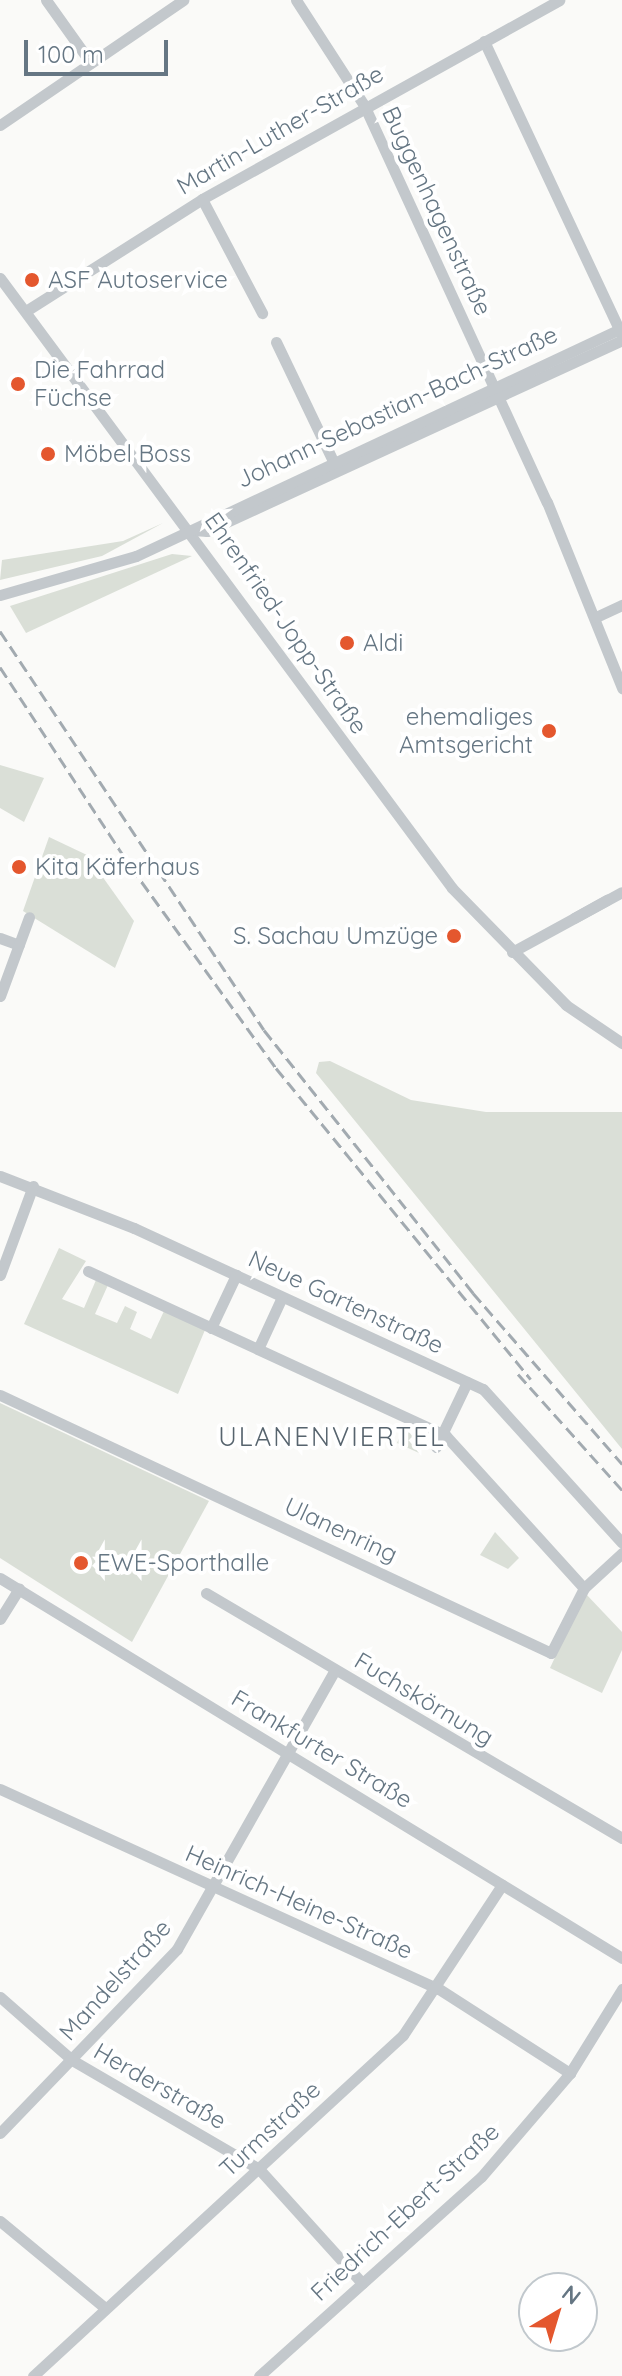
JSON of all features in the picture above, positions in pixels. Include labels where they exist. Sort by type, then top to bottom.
[{"type":"street","points":[[46,0],[91,63]]},
{"type":"street","points":[[0,125],[183,0]]},
{"type":"street","name":"Buggenhagenstraße","points":[[296,0],[364,105],[596,617],[622,688]]},
{"type":"street","name":"Martin-Luther-Straße","points":[[29,309],[202,199],[364,105],[559,0]]},
{"type":"street","points":[[484,41],[621,333]]},
{"type":"street","points":[[202,199],[262,313]]},
{"type":"street","name":"Ehrenfried-Jopp-Straße","points":[[0,278],[29,309],[193,530],[397,818],[512,952],[566,1005],[622,1043]]},
{"type":"street","name":"Johann-Sebastian-Bach-Straße","points":[[5,594],[80,575],[193,530],[207,531],[335,465],[621,333]]},
{"type":"street","points":[[276,342],[335,465]]},
{"type":"street","points":[[596,617],[622,605]]},
{"type":"street","points":[[512,952],[622,892]]},
{"type":"street","points":[[0,996],[29,917]]},
{"type":"street","points":[[0,938],[19,945]]},
{"type":"street","name":"Neue Gartenstraße","points":[[0,1176],[33,1186],[236,1275],[483,1389],[622,1543]]},
{"type":"street","points":[[0,1275],[33,1186]]},
{"type":"street","points":[[88,1271],[443,1434],[584,1588]]},
{"type":"street","points":[[211,1328],[236,1275]]},
{"type":"street","points":[[258,1349],[282,1297]]},
{"type":"street","points":[[436,1447],[467,1382]]},
{"type":"street","name":"Ulanenring","points":[[0,1395],[551,1653],[584,1588],[622,1553]]},
{"type":"street","name":"Frankfurter Straße","points":[[0,1578],[622,1958]]},
{"type":"street","points":[[0,1619],[19,1589]]},
{"type":"street","name":"Fuchskörnung","points":[[206,1593],[334,1672],[622,1838]]},
{"type":"street","name":"Mandelstraße","points":[[0,2133],[177,1949],[217,1890],[334,1672]]},
{"type":"street","name":"Heinrich-Heine-Straße","points":[[0,1789],[439,1989],[570,2073]]},
{"type":"street","name":"Turmstraße","points":[[33,2376],[403,2035],[439,1989],[502,1885]]},
{"type":"street","name":"Friedrich-Ebert-Straße","points":[[259,2376],[481,2177],[570,2073],[622,1989]]},
{"type":"street","name":"Herderstraße","points":[[0,1997],[72,2060],[259,2169],[362,2283]]},
{"type":"street","points":[[0,2221],[105,2308]]},
{"type":"shaded area","points":[[163,523],[102,556],[0,580],[2,560],[123,541]]},
{"type":"shaded area","points":[[172,554],[192,556],[26,633],[10,606]]},
{"type":"shaded area","points":[[0,765],[44,778],[24,822],[0,808]]},
{"type":"shaded area","points":[[49,837],[87,855],[134,921],[115,968],[23,911]]},
{"type":"shaded area","points":[[330,1061],[411,1100],[486,1112],[622,1112],[622,1449],[316,1073],[319,1062]]},
{"type":"shaded area","points":[[59,1248],[86,1261],[62,1299],[84,1308],[96,1280],[108,1285],[95,1314],[117,1323],[125,1306],[137,1312],[130,1329],[151,1339],[164,1311],[205,1330],[178,1394],[24,1324]]},
{"type":"shaded area","points":[[0,1403],[209,1501],[132,1642],[0,1558]]},
{"type":"shaded area","points":[[406,1423],[428,1433],[419,1453],[397,1443]]},
{"type":"shaded area","points":[[495,1532],[519,1558],[508,1569],[480,1555]]},
{"type":"shaded area","points":[[585,1593],[622,1632],[622,1650],[602,1693],[550,1668]]},
{"type":"railway","points":[[0,631],[264,1030],[473,1293],[622,1464]]},
{"type":"railway","points":[[0,667],[131,867],[276,1068],[531,1379]]},
{"type":"railway","points":[[518,1374],[622,1490]]},
{"type":"place","name":"ASF Autoservice","points":[[32,280]]},
{"type":"place","name":"Die Fahrrad Füchse","points":[[18,384]]},
{"type":"place","name":"Möbel Boss","points":[[48,454]]},
{"type":"place","name":"Aldi","points":[[347,643]]},
{"type":"place","name":"ehemaliges Amtsgericht","points":[[549,731]]},
{"type":"place","name":"Kita Käferhaus","points":[[19,867]]},
{"type":"place","name":"S. Sachau Umzüge","points":[[454,936]]},
{"type":"place","name":"EWE-Sporthalle","points":[[81,1563]]},
{"type":"district","name":"ULANENVIERTEL","points":[[332,1437]]}]
